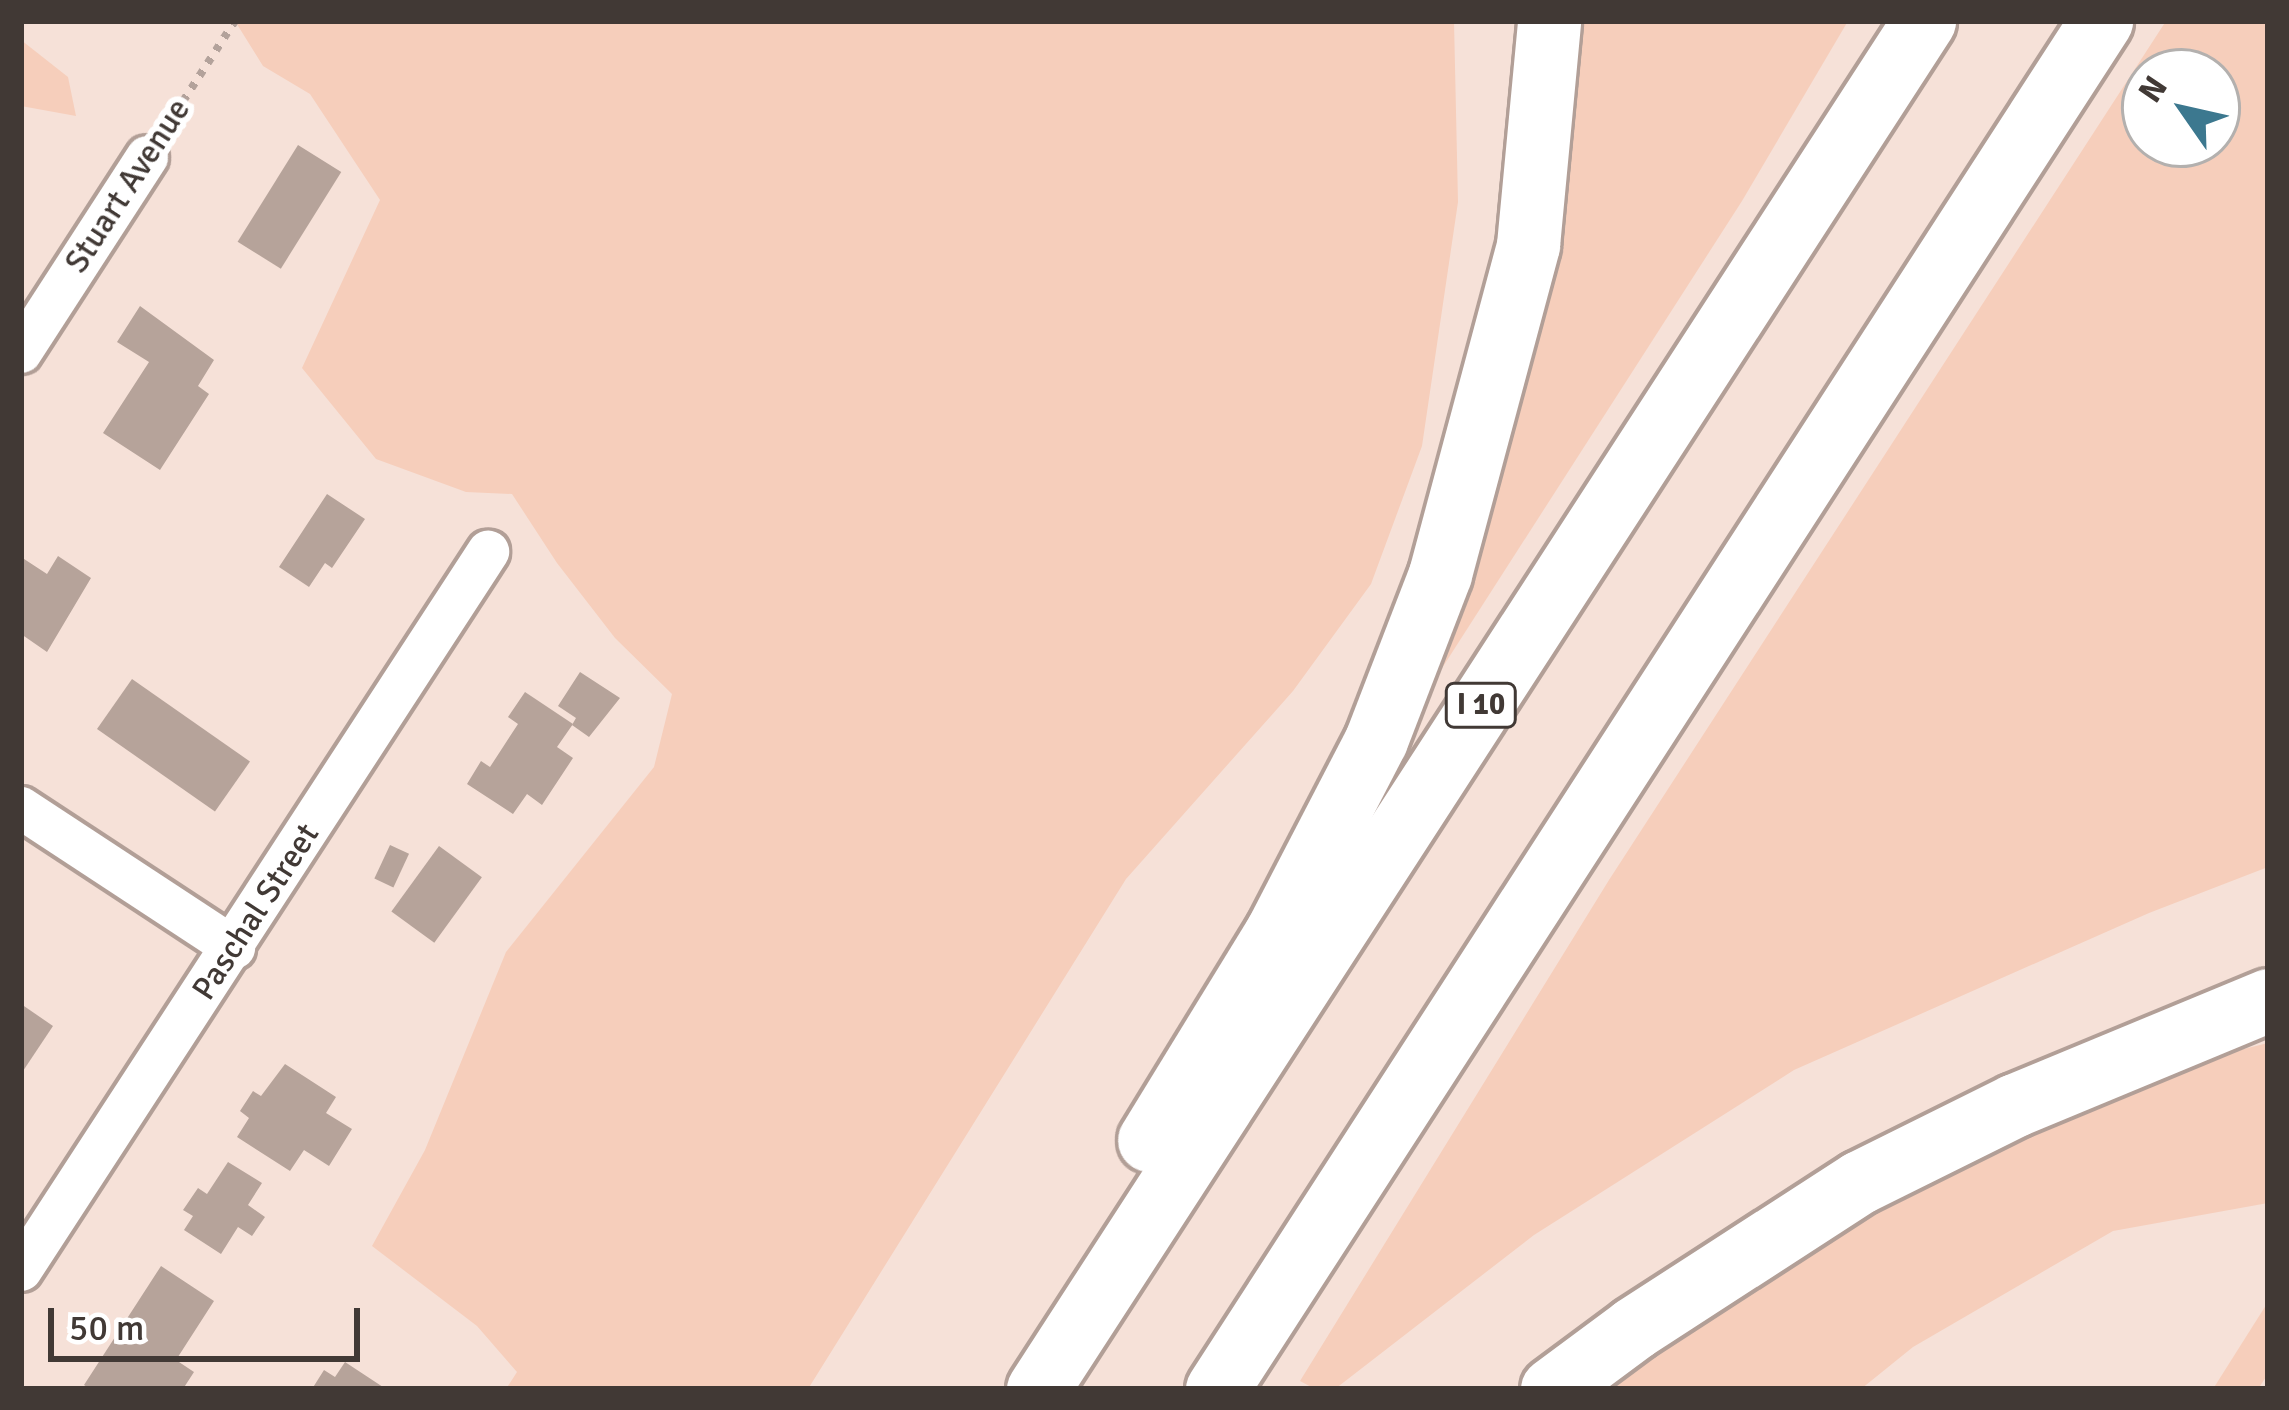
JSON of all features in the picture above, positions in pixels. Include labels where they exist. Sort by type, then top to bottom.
[{"type":"highway","points":[[1023,1389],[1096,1226],[1276,933],[1366,759],[1440,574],[1528,245],[1549,21]]},
{"type":"highway","name":"I 10","points":[[1038,1389],[1924,21]]},
{"type":"highway","points":[[1216,1389],[2101,21]]},
{"type":"highway","points":[[1552,1389],[1634,1328],[1860,1182],[2015,1106],[2263,1004]]},
{"type":"street","name":"Stuart Avenue","points":[[21,352],[147,157]]},
{"type":"street","name":"Paschal Street","points":[[21,1270],[488,552]]},
{"type":"street","points":[[21,808],[234,947]]},
{"type":"path","name":"Stuart Avenue","points":[[147,157],[235,21]]},
{"type":"shaded area","points":[[235,21],[1454,21],[1458,202],[1422,446],[1371,584],[1293,691],[1126,879],[808,1389],[506,1389],[517,1372],[477,1326],[372,1246],[425,1150],[506,952],[654,767],[672,694],[615,638],[512,494],[466,492],[376,459],[302,368],[380,200],[310,94],[263,66]]},
{"type":"shaded area","points":[[1564,21],[1848,21],[1742,201],[1419,704]]},
{"type":"shaded area","points":[[2166,21],[2268,21],[2268,867],[2149,913],[1794,1070],[1534,1235],[1335,1389],[1315,1389],[1300,1381],[1609,880],[2121,90],[2121,168],[2241,168],[2241,48],[2148,48]]},
{"type":"shaded area","points":[[21,40],[68,77],[76,116],[21,106]]},
{"type":"shaded area","points":[[2268,1043],[2268,1203],[2113,1231],[1913,1347],[1861,1389],[1587,1389],[1768,1256],[2134,1076]]},
{"type":"shaded area","points":[[2268,1302],[2268,1374],[2258,1389],[2213,1389]]},
{"type":"building","points":[[298,145],[341,172],[281,269],[238,242]]},
{"type":"building","points":[[140,306],[214,360],[198,386],[209,394],[160,470],[103,433],[149,362],[117,342]]},
{"type":"building","points":[[327,494],[365,519],[332,568],[325,563],[309,587],[279,567]]},
{"type":"building","points":[[58,556],[91,578],[47,652],[21,634],[21,557],[47,574]]},
{"type":"building","points":[[580,672],[620,698],[589,737],[572,725],[576,718],[558,706]]},
{"type":"building","points":[[132,679],[250,762],[215,812],[97,729]]},
{"type":"building","points":[[525,692],[573,724],[557,747],[573,758],[542,805],[527,794],[513,814],[467,784],[481,761],[490,767],[518,724],[508,717]]},
{"type":"building","points":[[390,845],[409,854],[393,887],[374,879]]},
{"type":"building","points":[[439,846],[482,877],[434,943],[391,912]]},
{"type":"building","points":[[21,1004],[53,1026],[21,1074]]},
{"type":"building","points":[[285,1064],[336,1097],[326,1113],[352,1129],[329,1166],[304,1150],[290,1171],[237,1137],[249,1118],[240,1111],[253,1091],[261,1096]]},
{"type":"building","points":[[228,1162],[262,1183],[248,1205],[265,1217],[252,1236],[238,1227],[221,1254],[184,1230],[193,1216],[183,1210],[198,1188],[207,1194]]},
{"type":"building","points":[[161,1266],[214,1301],[176,1360],[194,1372],[183,1389],[90,1389],[84,1385]]},
{"type":"building","points":[[345,1362],[386,1389],[312,1389],[324,1370],[335,1377]]}]
